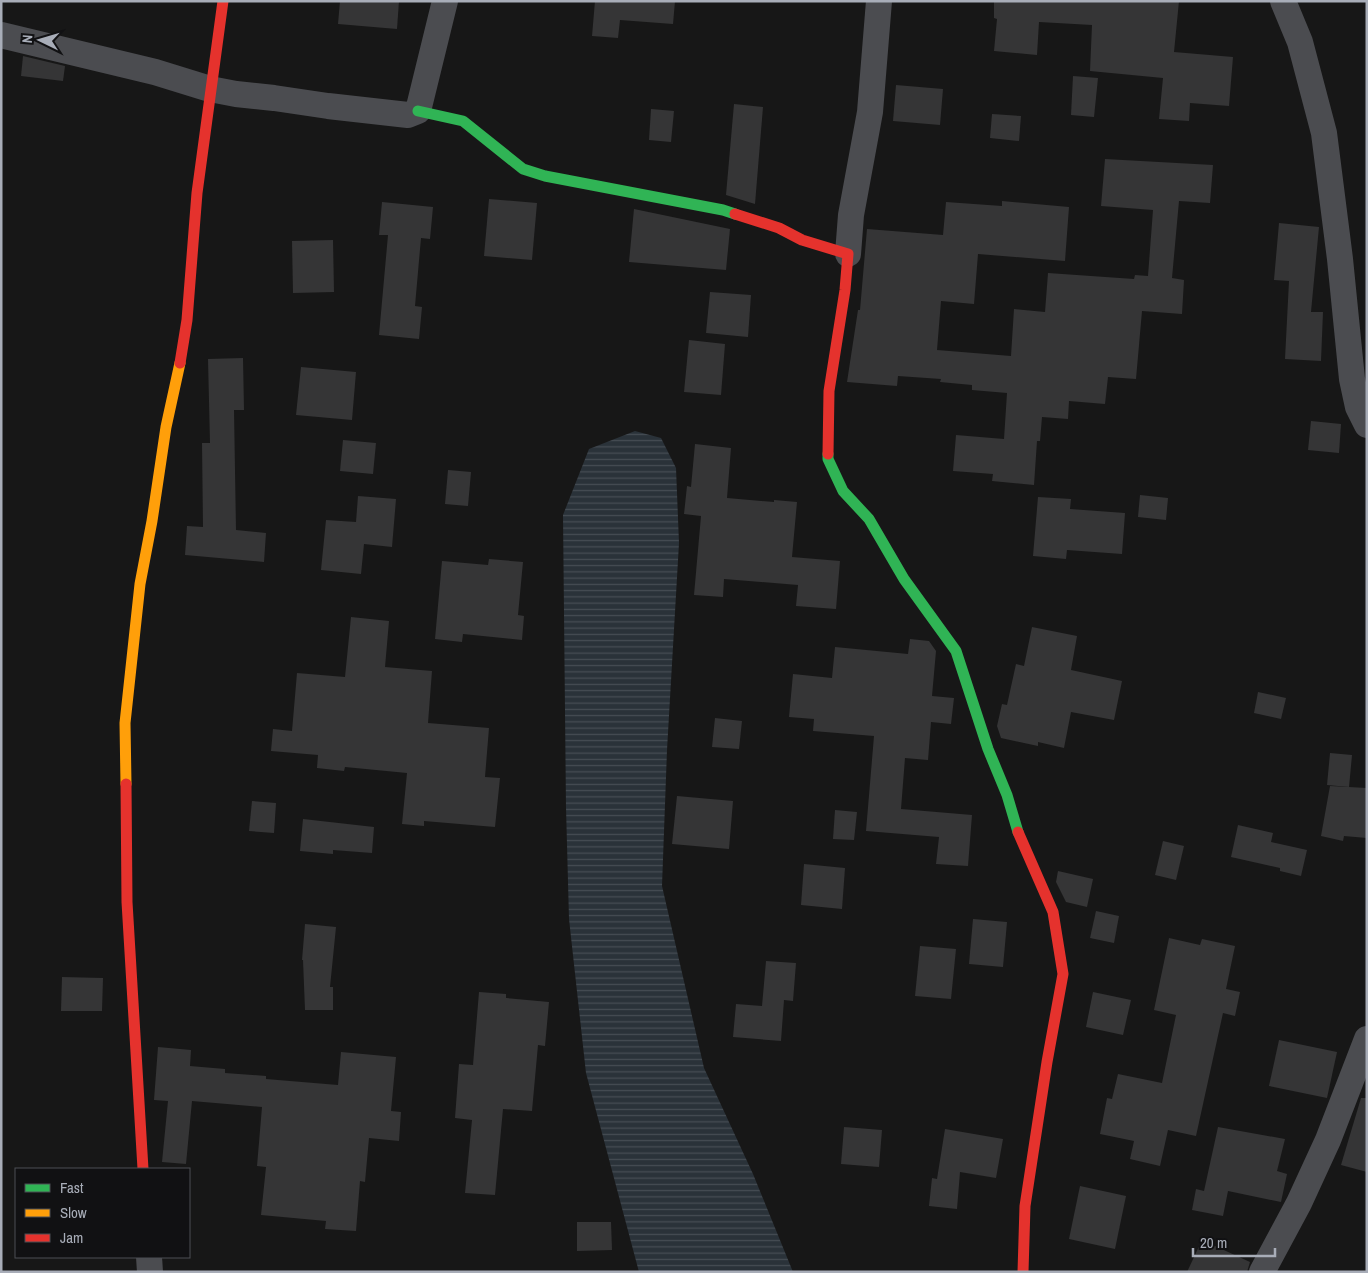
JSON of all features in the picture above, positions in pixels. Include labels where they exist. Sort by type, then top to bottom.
[{"type":"street","points":[[143,1168],[127,902],[125,723],[140,584],[152,521],[166,426],[187,320],[193,232],[210,102],[210,89],[223,1]]},
{"type":"street","points":[[418,111],[445,1]]},
{"type":"street","points":[[879,1],[870,112],[851,216],[845,290],[829,391],[828,458],[843,491],[868,519],[904,579],[956,652],[988,749],[1007,795],[1018,833],[1053,912],[1063,974],[1047,1062],[1025,1206],[1023,1272]]},
{"type":"street","points":[[1283,1],[1300,42],[1324,134],[1340,259],[1352,379],[1358,407],[1367,426]]},
{"type":"street","points":[[1,35],[155,72],[210,89],[236,94],[401,116],[418,111],[463,121],[523,168],[545,176],[723,210],[778,228],[802,240],[848,254]]},
{"type":"street","points":[[1262,1272],[1308,1185],[1328,1140],[1367,1039]]},
{"type":"street","points":[[149,1258],[150,1272]]},
{"type":"shaded area","points":[[635,431],[661,438],[676,468],[679,543],[667,750],[662,886],[704,1068],[753,1174],[793,1272],[639,1272],[586,1073],[569,919],[563,515],[589,449]]},
{"type":"building","points":[[340,1],[399,1],[397,29],[338,24]]},
{"type":"building","points":[[595,1],[675,1],[673,24],[620,20],[618,38],[592,36]]},
{"type":"building","points":[[994,1],[1179,1],[1174,52],[1233,57],[1229,106],[1190,103],[1189,121],[1159,119],[1163,78],[1090,71],[1092,25],[1039,22],[1037,55],[994,51],[997,19],[994,18]]},
{"type":"building","points":[[23,56],[65,66],[63,81],[21,76]]},
{"type":"building","points":[[1073,76],[1098,78],[1094,117],[1071,115]]},
{"type":"building","points":[[896,85],[943,89],[940,125],[893,121]]},
{"type":"building","points":[[734,104],[763,107],[755,204],[726,195]]},
{"type":"building","points":[[651,109],[674,111],[671,142],[649,140]]},
{"type":"building","points":[[992,114],[1021,116],[1019,141],[990,138]]},
{"type":"building","points":[[1105,159],[1213,165],[1210,203],[1179,201],[1172,278],[1184,280],[1182,314],[1142,311],[1136,379],[1108,377],[1105,404],[1069,401],[1068,419],[1042,417],[1040,441],[1037,441],[1034,485],[992,481],[993,474],[953,471],[956,435],[1004,439],[1007,393],[972,390],[972,385],[940,382],[941,379],[898,376],[897,386],[847,382],[858,310],[860,310],[867,229],[943,235],[946,202],[1002,206],[1002,201],[1069,207],[1065,261],[978,254],[974,304],[941,301],[937,350],[1011,356],[1014,309],[1045,312],[1048,273],[1134,279],[1135,275],[1148,276],[1153,210],[1101,206]]},
{"type":"building","points":[[489,199],[537,203],[532,260],[484,256]]},
{"type":"building","points":[[382,202],[433,207],[430,239],[421,238],[415,306],[422,307],[419,339],[379,335],[388,235],[379,235]]},
{"type":"building","points":[[634,209],[730,229],[726,270],[629,262]]},
{"type":"building","points":[[1279,223],[1319,227],[1311,312],[1323,312],[1321,361],[1285,359],[1289,281],[1274,280]]},
{"type":"building","points":[[333,240],[334,292],[293,293],[292,241]]},
{"type":"building","points":[[710,292],[751,295],[748,337],[706,333]]},
{"type":"building","points":[[689,340],[725,344],[721,395],[684,392]]},
{"type":"building","points":[[243,358],[244,410],[234,410],[236,530],[266,533],[264,562],[185,555],[187,526],[203,527],[202,443],[210,443],[208,359]]},
{"type":"building","points":[[301,367],[356,372],[352,420],[296,415]]},
{"type":"building","points":[[1311,421],[1341,424],[1339,453],[1308,450]]},
{"type":"building","points":[[343,440],[376,443],[373,474],[340,471]]},
{"type":"building","points":[[695,444],[731,448],[727,498],[797,502],[792,557],[840,561],[836,609],[796,606],[798,585],[724,579],[723,597],[694,595],[701,516],[684,514],[687,486],[691,487]]},
{"type":"building","points":[[448,470],[471,472],[468,506],[445,504]]},
{"type":"building","points":[[1140,495],[1168,498],[1166,520],[1138,517]]},
{"type":"building","points":[[358,496],[396,499],[392,547],[364,544],[361,574],[321,570],[326,520],[356,522]]},
{"type":"building","points":[[1038,497],[1071,499],[1070,509],[1125,513],[1122,554],[1067,550],[1066,559],[1033,556]]},
{"type":"building","points":[[489,559],[523,562],[518,615],[524,616],[522,640],[463,634],[462,642],[435,639],[442,561],[488,565]]},
{"type":"building","points":[[351,617],[389,621],[385,667],[432,671],[428,723],[489,728],[485,777],[500,778],[495,827],[424,821],[424,826],[402,824],[407,773],[345,767],[344,771],[317,768],[318,755],[271,751],[273,729],[292,731],[297,673],[345,677]]},
{"type":"building","points":[[1032,627],[1077,636],[1071,670],[1122,681],[1114,720],[1071,712],[1064,748],[1038,742],[1038,746],[1001,738],[997,726],[1002,704],[1007,705],[1016,664],[1024,666]]},
{"type":"building","points":[[910,639],[929,641],[936,651],[932,696],[954,698],[951,724],[931,722],[928,760],[905,758],[901,809],[972,815],[968,866],[936,864],[939,837],[866,831],[874,736],[813,731],[814,719],[789,717],[793,674],[832,678],[835,647],[908,654]]},
{"type":"building","points":[[1258,692],[1286,698],[1281,719],[1254,713]]},
{"type":"building","points":[[715,718],[742,721],[739,749],[712,747]]},
{"type":"building","points":[[1330,753],[1352,755],[1349,787],[1327,785]]},
{"type":"building","points":[[1330,786],[1367,788],[1367,838],[1344,836],[1343,841],[1321,836]]},
{"type":"building","points":[[677,796],[733,801],[729,849],[672,844]]},
{"type":"building","points":[[252,801],[276,803],[274,833],[249,831]]},
{"type":"building","points":[[835,810],[857,812],[854,840],[833,839]]},
{"type":"building","points":[[303,819],[374,827],[372,853],[333,850],[333,854],[300,851]]},
{"type":"building","points":[[1238,825],[1273,833],[1271,842],[1307,850],[1301,876],[1280,871],[1280,868],[1231,857]]},
{"type":"building","points":[[1163,841],[1184,846],[1176,880],[1155,875]]},
{"type":"building","points":[[804,864],[845,868],[842,909],[801,905]]},
{"type":"building","points":[[1058,871],[1093,879],[1087,907],[1066,902],[1056,882]]},
{"type":"building","points":[[1096,911],[1119,916],[1114,943],[1090,938]]},
{"type":"building","points":[[973,919],[1007,922],[1003,967],[969,964]]},
{"type":"building","points":[[305,924],[336,927],[330,987],[333,987],[333,1010],[305,1010],[302,960]]},
{"type":"building","points":[[1169,938],[1200,945],[1202,939],[1235,946],[1226,989],[1240,992],[1235,1016],[1223,1013],[1196,1136],[1168,1130],[1160,1166],[1130,1159],[1134,1141],[1100,1134],[1107,1098],[1112,1099],[1118,1074],[1162,1083],[1176,1015],[1154,1010]]},
{"type":"building","points":[[920,946],[956,949],[951,999],[915,996]]},
{"type":"building","points":[[766,961],[796,963],[793,1001],[784,1000],[781,1041],[733,1037],[736,1004],[762,1006]]},
{"type":"building","points":[[62,977],[103,978],[102,1011],[61,1011]]},
{"type":"building","points":[[479,992],[506,994],[506,998],[549,1002],[545,1046],[538,1045],[532,1111],[503,1109],[495,1195],[465,1193],[472,1120],[455,1118],[459,1064],[473,1065]]},
{"type":"building","points":[[1093,992],[1131,1000],[1123,1035],[1086,1027]]},
{"type":"building","points":[[1279,1040],[1337,1052],[1327,1098],[1269,1086]]},
{"type":"building","points":[[158,1047],[191,1050],[190,1066],[225,1069],[225,1073],[266,1076],[266,1079],[338,1085],[341,1052],[396,1057],[391,1111],[401,1112],[399,1141],[369,1138],[365,1182],[360,1181],[356,1231],[325,1229],[326,1221],[261,1215],[266,1167],[257,1166],[262,1107],[192,1101],[186,1164],[162,1162],[168,1101],[154,1100]]},
{"type":"building","points":[[1361,1098],[1367,1098],[1367,1172],[1341,1165]]},
{"type":"building","points":[[844,1127],[882,1130],[879,1167],[841,1164]]},
{"type":"building","points":[[1218,1127],[1285,1139],[1277,1171],[1287,1174],[1281,1202],[1228,1191],[1223,1216],[1192,1210],[1196,1189],[1204,1191]]},
{"type":"building","points":[[945,1129],[1003,1139],[996,1178],[960,1172],[957,1209],[929,1206],[932,1178],[937,1179]]},
{"type":"building","points":[[1080,1186],[1126,1196],[1115,1249],[1069,1239]]},
{"type":"building","points":[[577,1222],[611,1222],[612,1250],[577,1251]]},
{"type":"building","points":[[1202,1240],[1250,1262],[1247,1272],[1187,1272]]},
{"type":"traffic: fast","points":[[418,111],[463,121],[523,169],[545,176],[723,210],[735,214]]},
{"type":"traffic: fast","points":[[828,454],[828,459],[843,491],[869,519],[904,579],[956,651],[988,749],[1007,795],[1018,832]]},
{"type":"traffic: slow","points":[[126,784],[125,723],[140,584],[152,521],[166,427],[180,363]]},
{"type":"traffic: jam","points":[[180,363],[187,320],[197,193],[223,1]]},
{"type":"traffic: jam","points":[[735,214],[779,228],[802,240],[848,254],[845,290],[829,391],[828,454]]},
{"type":"traffic: jam","points":[[126,784],[127,902],[143,1168]]},
{"type":"traffic: jam","points":[[1018,832],[1053,912],[1063,974],[1047,1062],[1025,1206],[1023,1272]]}]
